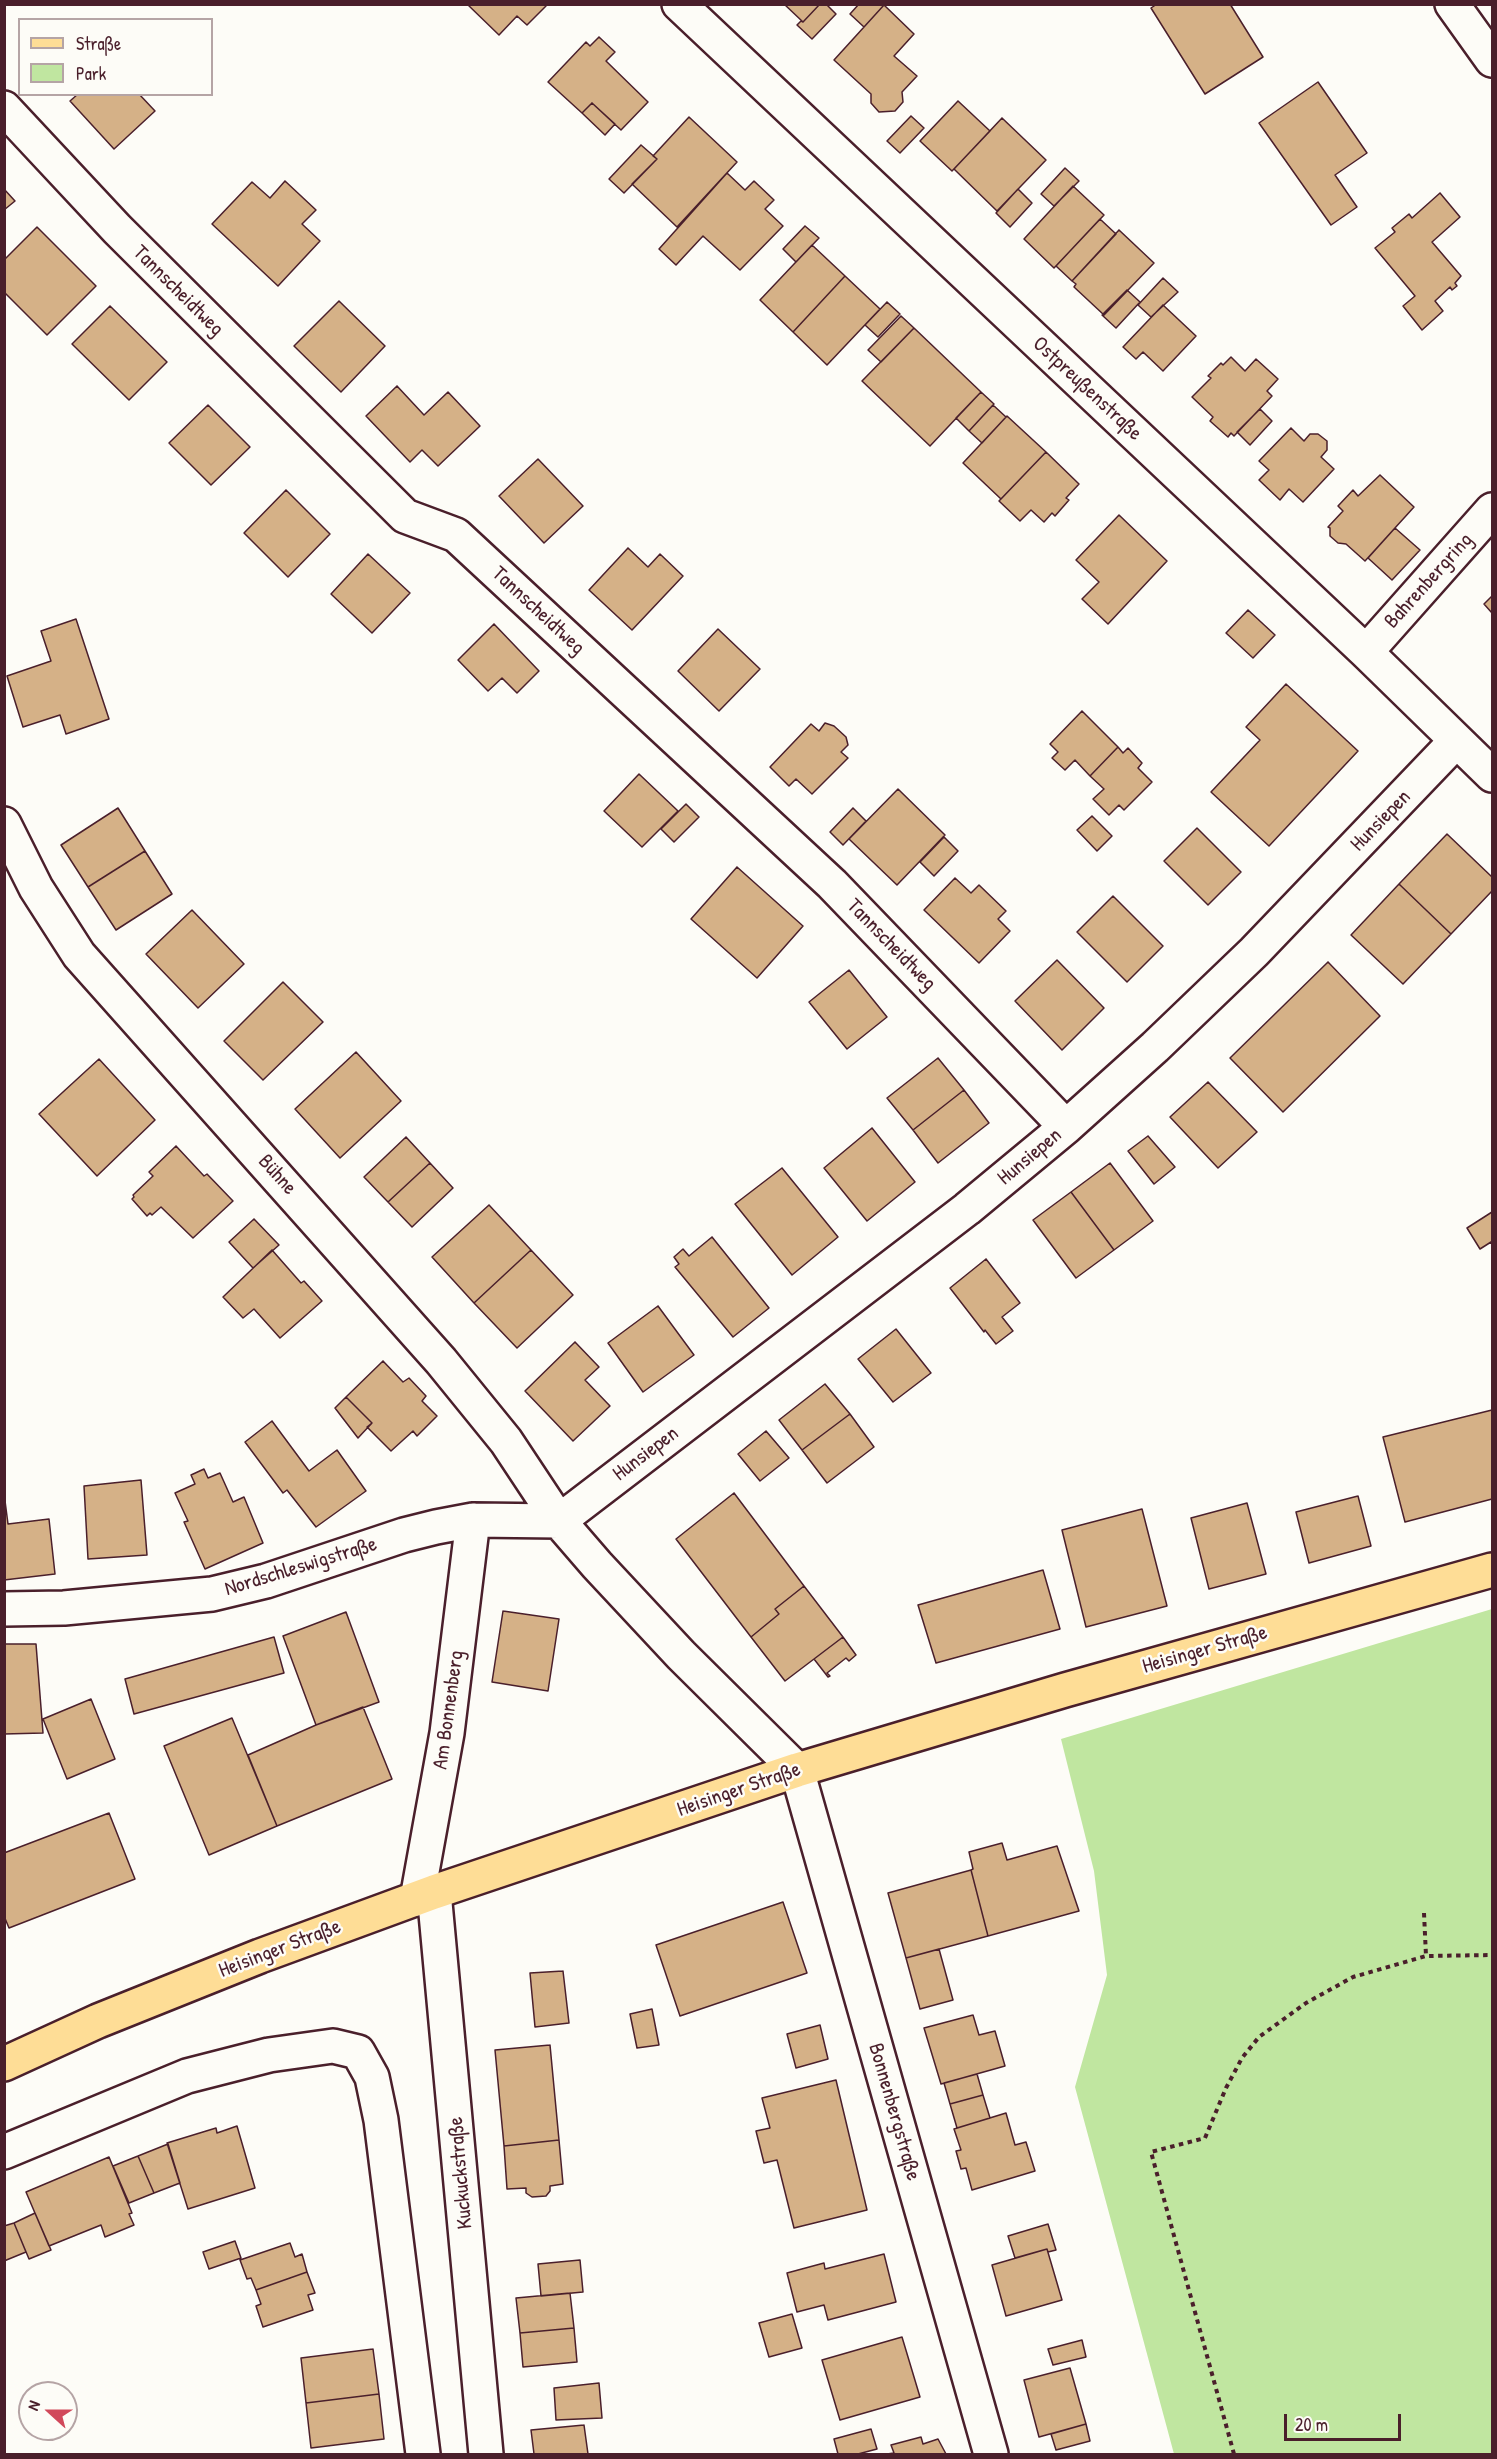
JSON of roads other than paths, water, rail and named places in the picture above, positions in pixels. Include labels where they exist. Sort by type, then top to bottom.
[{"type":"main road","name":"Heisinger Straße","points":[[4,2064],[98,2021],[191,1983],[426,1895],[797,1770],[1065,1690],[1492,1570]]},
{"type":"street","name":"Ostpreußenstraße","points":[[679,4],[1366,652],[1492,775]]},
{"type":"street","points":[[1452,4],[1492,60]]},
{"type":"street","name":"Tannscheidtweg","points":[[4,108],[117,229],[405,516],[456,535],[474,551],[832,884],[1066,1127]]},
{"type":"street","name":"Bahrenbergring","points":[[1366,652],[1492,510]]},
{"type":"street","name":"Hunsiepen","points":[[559,1521],[967,1209],[1066,1127],[1155,1047],[1254,952],[1456,741]]},
{"type":"street","name":"Bühne","points":[[4,824],[36,888],[79,955],[441,1361],[506,1441],[559,1521]]},
{"type":"street","name":"Nordschleswigstraße","points":[[4,1609],[64,1608],[212,1594],[266,1581],[404,1535],[473,1520],[559,1521]]},
{"type":"street","name":"Am Bonnenberg","points":[[426,1895],[473,1520]]},
{"type":"street","points":[[559,1521],[681,1655],[797,1770]]},
{"type":"street","name":"Bonnenbergstraße","points":[[797,1770],[991,2454]]},
{"type":"street","name":"Kuckuckstraße","points":[[426,1895],[486,2454]]},
{"type":"street","points":[[4,2152],[187,2076],[269,2055],[333,2046],[358,2052],[372,2077],[381,2120],[423,2454]]}]
